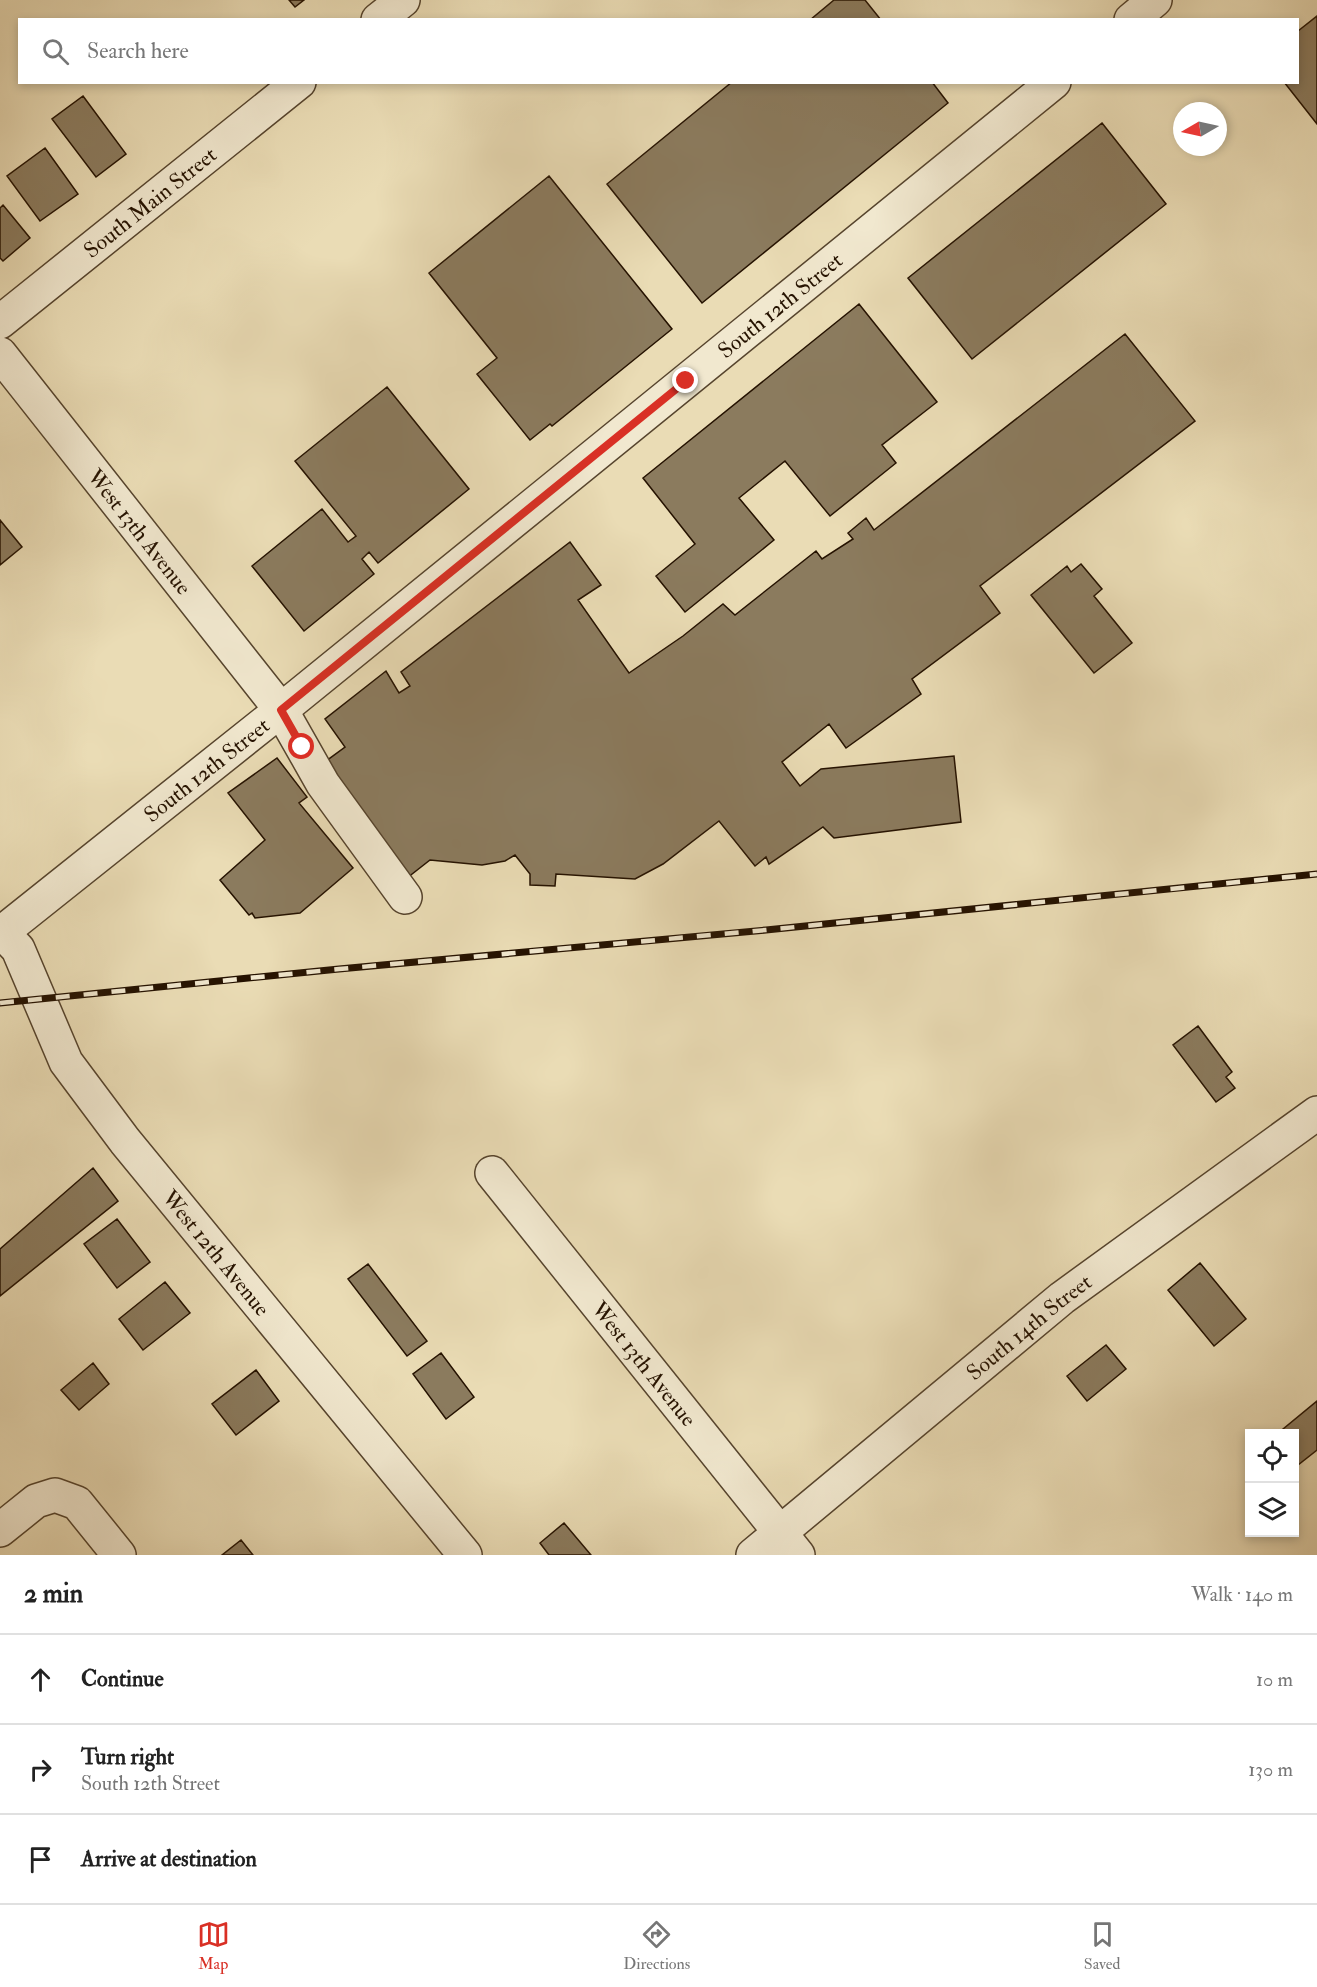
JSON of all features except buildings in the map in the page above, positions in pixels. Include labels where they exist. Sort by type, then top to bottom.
[{"type":"street","points":[[380,18],[403,0]]},
{"type":"street","points":[[1133,18],[1155,0]]},
{"type":"street","name":"South Main Street","points":[[0,322],[297,84]]},
{"type":"street","name":"South 12th Street","points":[[1,932],[281,710],[1051,84]]},
{"type":"street","name":"West 13th Avenue","points":[[0,354],[281,710],[323,784],[405,897]]},
{"type":"street","name":"West 12th Avenue","points":[[1,932],[18,949],[66,1062],[72,1071],[125,1141],[465,1555]]},
{"type":"street","name":"South 14th Street","points":[[753,1555],[789,1544],[1062,1298],[1317,1113]]},
{"type":"street","name":"West 13th Avenue","points":[[492,1173],[789,1544]]},
{"type":"street","points":[[0,1530],[36,1501],[55,1494],[77,1503],[119,1555]]},
{"type":"railway","points":[[0,1003],[766,930],[1317,874]]},
{"type":"route","points":[[302,747],[281,710],[686,381]]}]
